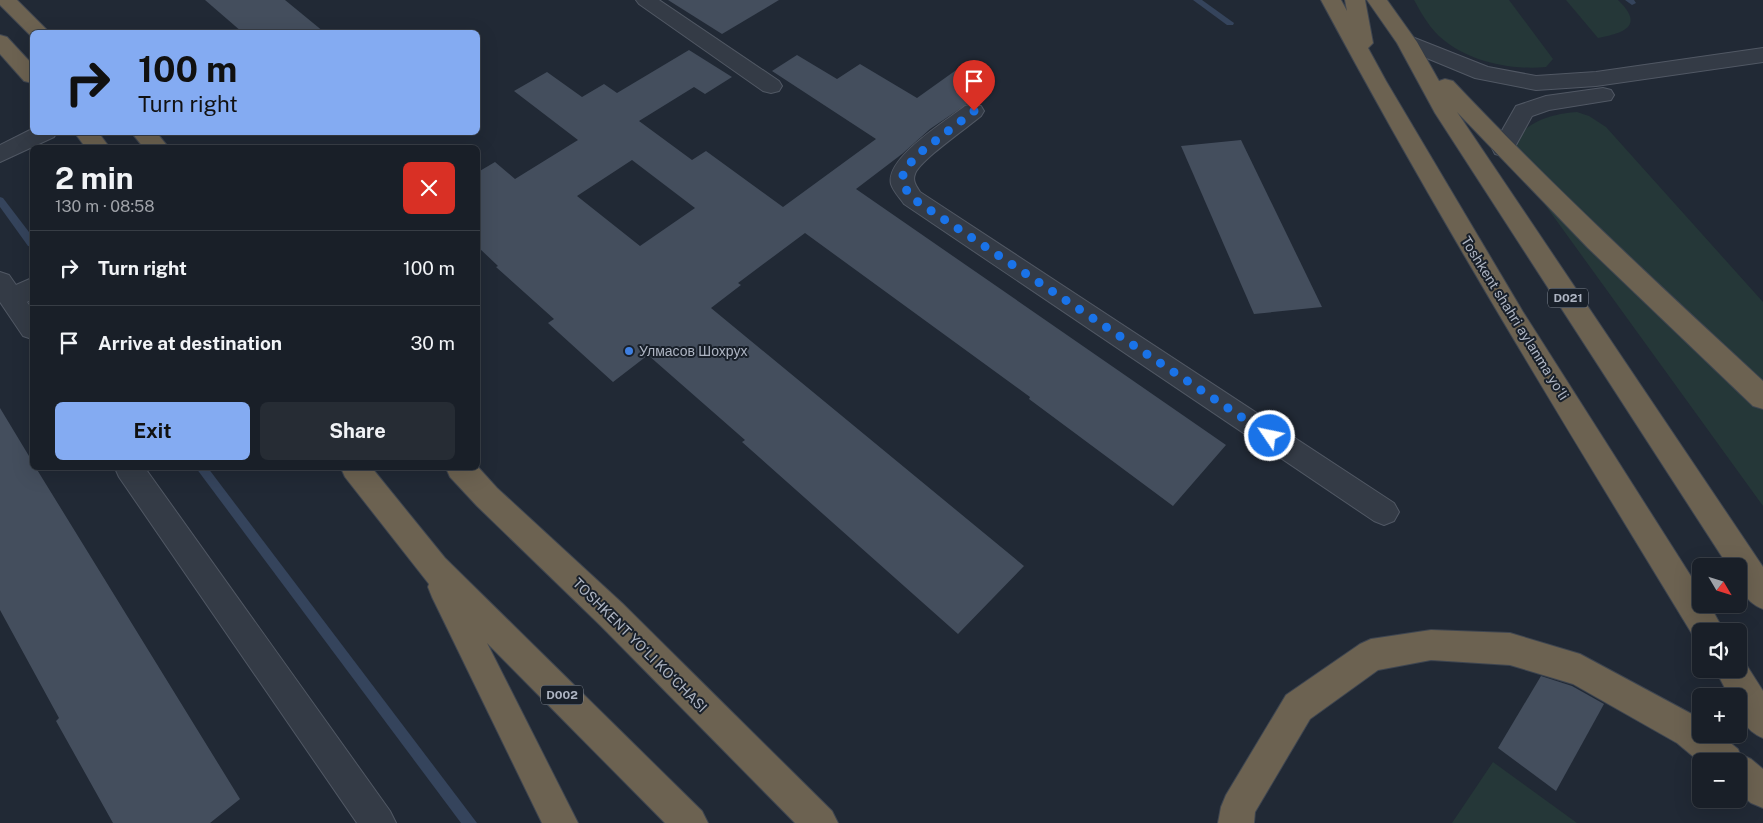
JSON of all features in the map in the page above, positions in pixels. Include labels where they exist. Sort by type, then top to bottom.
[{"type":"highway","points":[[6,0],[37,30]]},
{"type":"highway","name":"Toshkent shahri aylanma yoʻli","points":[[1331,0],[1448,210],[1703,623]]},
{"type":"highway","points":[[1355,0],[1367,67]]},
{"type":"highway","name":"D021","points":[[1377,0],[1406,42],[1443,108],[1763,594]]},
{"type":"highway","points":[[0,42],[30,74]]},
{"type":"highway","points":[[1406,42],[1461,105],[1597,242],[1763,398]]},
{"type":"highway","points":[[88,135],[97,145]]},
{"type":"highway","points":[[145,135],[155,145]]},
{"type":"highway","name":"D002","points":[[357,470],[434,568],[690,823]]},
{"type":"highway","name":"TOSHKENT YO‘LI KO‘CHASI","points":[[462,470],[820,823]]},
{"type":"highway","points":[[434,568],[560,823]]},
{"type":"highway","points":[[1236,823],[1238,807],[1298,707],[1371,655],[1431,645],[1510,649],[1580,670],[1689,731],[1716,753]]},
{"type":"highway","points":[[1737,678],[1763,721]]},
{"type":"highway","points":[[1747,778],[1763,791]]},
{"type":"street","points":[[646,0],[771,86]]},
{"type":"street","points":[[1406,42],[1483,73],[1536,83],[1596,79],[1763,55]]},
{"type":"street","points":[[1503,148],[1524,111],[1546,103],[1763,71]]},
{"type":"street","points":[[974,111],[917,155],[903,172],[903,185],[912,198],[1384,512]]},
{"type":"street","points":[[0,154],[40,135]]},
{"type":"street","points":[[15,289],[30,324]]},
{"type":"street","points":[[130,470],[378,823]]},
{"type":"shaded area","points":[[1414,0],[1509,0],[1553,59],[1546,67],[1531,68],[1499,64],[1467,55],[1441,37],[1428,23]]},
{"type":"shaded area","points":[[1566,0],[1618,0],[1630,16],[1630,22],[1623,31],[1598,38]]},
{"type":"shaded area","points":[[1577,112],[1589,116],[1606,127],[1763,302],[1763,506],[1517,166],[1515,146],[1518,138],[1524,131],[1540,120],[1559,114]]},
{"type":"shaded area","points":[[1493,762],[1577,823],[1452,823]]},
{"type":"building","points":[[205,0],[285,0],[322,30],[240,30]]},
{"type":"building","points":[[668,0],[779,0],[722,34]]},
{"type":"building","points":[[689,50],[732,77],[705,94],[694,87],[639,121],[692,160],[706,151],[783,207],[876,139],[772,71],[797,55],[837,79],[860,64],[917,98],[959,68],[992,87],[930,129],[902,154],[856,189],[1226,445],[1173,506],[1029,399],[1030,397],[805,233],[738,283],[741,285],[711,308],[1024,566],[958,634],[742,442],[745,440],[648,355],[613,382],[548,323],[554,319],[496,267],[498,266],[480,249],[480,171],[495,162],[515,179],[578,140],[514,91],[547,72],[582,97],[604,84],[617,93]],"holes":[[[632,160],[695,208],[640,246],[577,196]]]},
{"type":"building","points":[[1241,140],[1322,307],[1254,314],[1181,146]]},
{"type":"building","points":[[0,408],[30,458],[30,470],[37,470],[240,799],[210,823],[113,823],[56,721],[59,718],[0,610]]},
{"type":"building","points":[[1541,676],[1572,686],[1604,704],[1556,791],[1498,748]]},
{"type":"waterway","points":[[1197,0],[1230,23]]},
{"type":"waterway","points":[[1629,0],[1632,3]]},
{"type":"waterway","points":[[0,200],[30,240]]},
{"type":"waterway","points":[[204,470],[470,823]]},
{"type":"place","name":"Улмасов Шохрух","points":[[629,351]]},
{"type":"route","points":[[974,111],[917,155],[903,172],[903,185],[912,198],[1270,436]]}]
